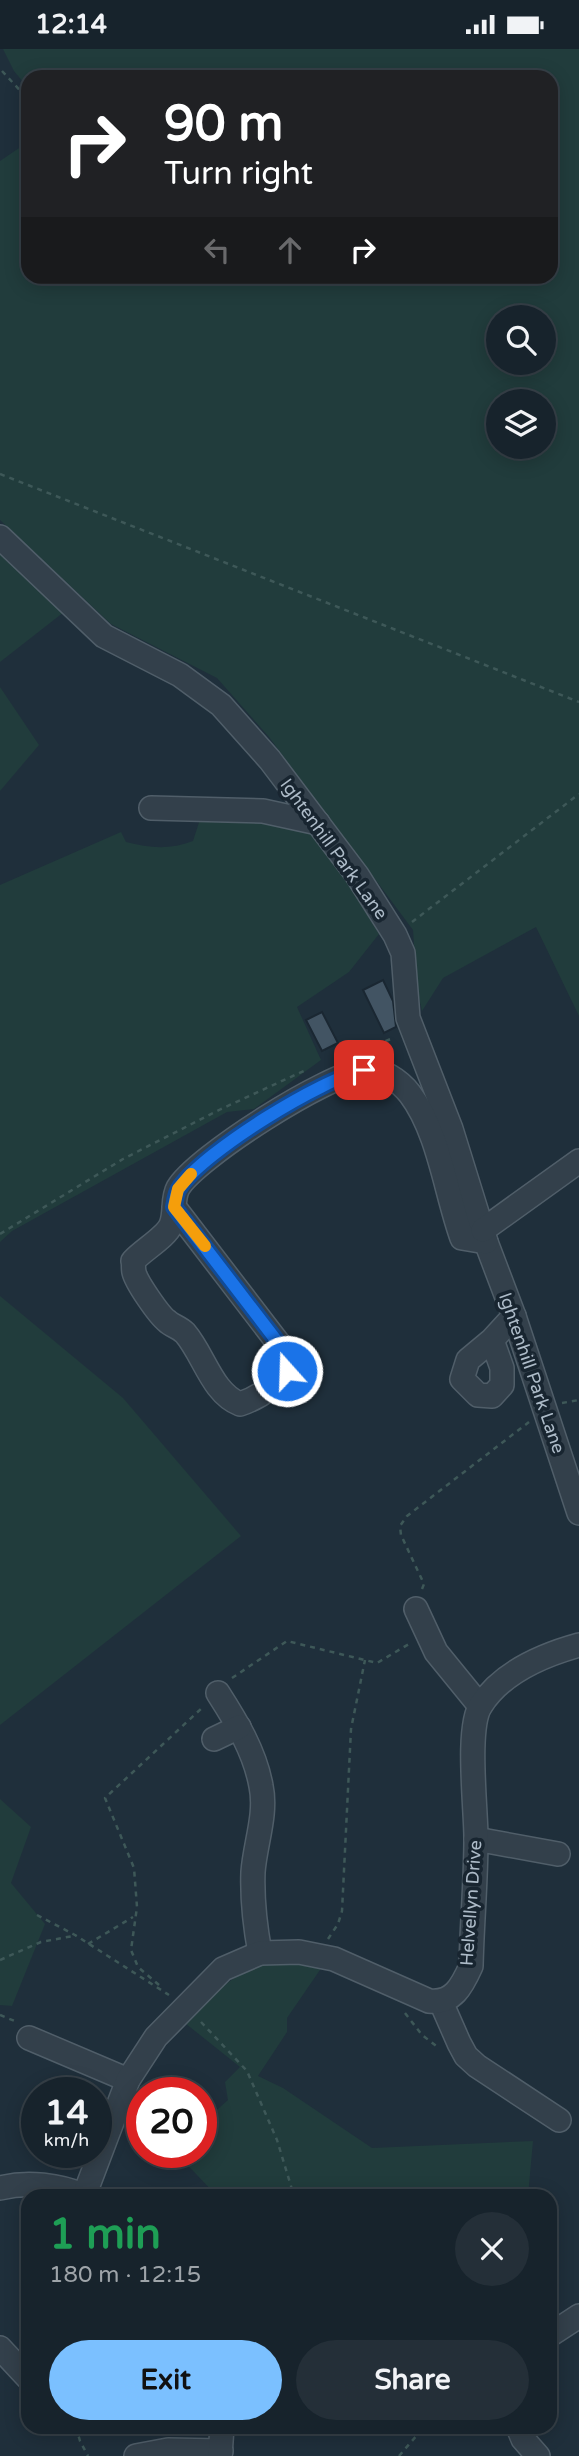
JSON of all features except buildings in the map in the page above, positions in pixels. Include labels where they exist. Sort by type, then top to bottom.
[{"type":"street","name":"Ightenhill Park Lane","points":[[0,537],[104,636],[180,675],[221,705],[270,760],[318,823],[357,875],[395,935],[403,953],[408,1018],[451,1129],[579,1513]]},
{"type":"street","points":[[152,808],[263,811],[318,823]]},
{"type":"street","points":[[174,1207],[279,1344],[288,1360],[287,1371],[281,1378],[253,1399],[240,1404],[229,1400],[186,1334],[178,1326],[167,1322],[134,1273],[134,1261],[171,1227],[174,1207],[178,1189],[198,1167],[292,1102],[350,1073],[364,1070],[379,1071],[410,1094],[429,1130],[462,1238],[485,1236],[579,1161]]},
{"type":"street","points":[[492,1341],[514,1316]]},
{"type":"street","points":[[416,1609],[436,1652],[480,1706],[508,1677],[550,1653],[579,1645]]},
{"type":"street","points":[[218,1693],[239,1727],[262,1787],[259,1837],[253,1872],[255,1925],[260,1953]]},
{"type":"street","name":"Helvellyn Drive","points":[[441,2002],[454,1994],[471,1966],[476,1839],[473,1727],[480,1706]]},
{"type":"street","points":[[214,1739],[239,1727]]},
{"type":"street","points":[[476,1839],[558,1854]]},
{"type":"street","points":[[130,2077],[156,2037],[223,1969],[260,1953],[281,1951],[318,1955],[429,2001],[441,2002],[459,2043],[477,2066],[559,2120]]},
{"type":"street","points":[[33,2045],[126,2079]]},
{"type":"street","points":[[88,2189],[126,2085]]},
{"type":"street","points":[[0,2187],[35,2184],[68,2189]]},
{"type":"street","points":[[557,2330],[579,2316]]},
{"type":"street","points":[[0,2348],[21,2370]]},
{"type":"street","points":[[136,2456],[168,2451],[220,2453],[221,2434]]},
{"type":"street","points":[[521,2434],[538,2456]]},
{"type":"path","points":[[2,71],[21,91]]},
{"type":"path","points":[[0,474],[579,702]]},
{"type":"path","points":[[395,935],[579,794]]},
{"type":"path","points":[[367,1049],[413,1030]]},
{"type":"path","points":[[0,1234],[123,1159],[308,1069]]},
{"type":"path","points":[[416,1609],[424,1584],[401,1535],[400,1526],[407,1516],[544,1410]]},
{"type":"path","points":[[159,1985],[138,1967],[131,1950],[137,1907],[134,1868],[105,1798],[232,1678],[287,1641],[377,1663],[427,1633]]},
{"type":"path","points":[[318,1955],[338,1924],[342,1911],[351,1729],[365,1661]]},
{"type":"path","points":[[37,1915],[75,1935],[186,2006],[247,2071],[277,2140],[292,2189]]},
{"type":"path","points":[[88,1944],[135,1916]]},
{"type":"path","points":[[0,1960],[41,1941],[75,1935]]},
{"type":"path","points":[[398,2005],[422,2035],[445,2053]]},
{"type":"path","points":[[78,2434],[88,2456]]},
{"type":"path","points":[[399,2456],[418,2434]]},
{"type":"green space","points":[[3,49],[579,49],[579,1016],[536,927],[443,978],[422,1011],[417,989],[413,930],[269,737],[217,678],[111,624],[0,520],[0,161],[21,147],[21,284],[558,284],[558,70],[21,70],[21,80]]},
{"type":"green space","points":[[0,553],[64,612],[0,662]]},
{"type":"green space","points":[[0,687],[39,745],[0,791]]},
{"type":"green space","points":[[202,813],[263,815],[313,834],[347,881],[379,934],[349,972],[297,1007],[321,1060],[254,1109],[227,1112],[12,1231],[0,1242],[0,885],[121,832],[126,842],[151,847],[176,846],[193,841]]},
{"type":"green space","points":[[0,1296],[123,1398],[241,1536],[0,1725]]},
{"type":"green space","points":[[0,1799],[31,1827],[11,1883],[45,1924],[12,2006],[0,2005]]},
{"type":"green space","points":[[284,1962],[322,1967],[287,2018],[287,2032],[258,2076],[283,2088],[372,2148],[533,2141],[529,2189],[210,2189],[190,2168],[217,2168],[217,2110],[228,2100],[225,2082],[240,2067],[185,2023],[229,1982],[252,1969]]},
{"type":"slow traffic","points":[[191,1174],[178,1189],[174,1207],[205,1246]]},
{"type":"route","points":[[287,1371],[288,1360],[279,1344],[174,1207],[178,1189],[198,1167],[292,1102],[350,1073],[364,1070]]}]
